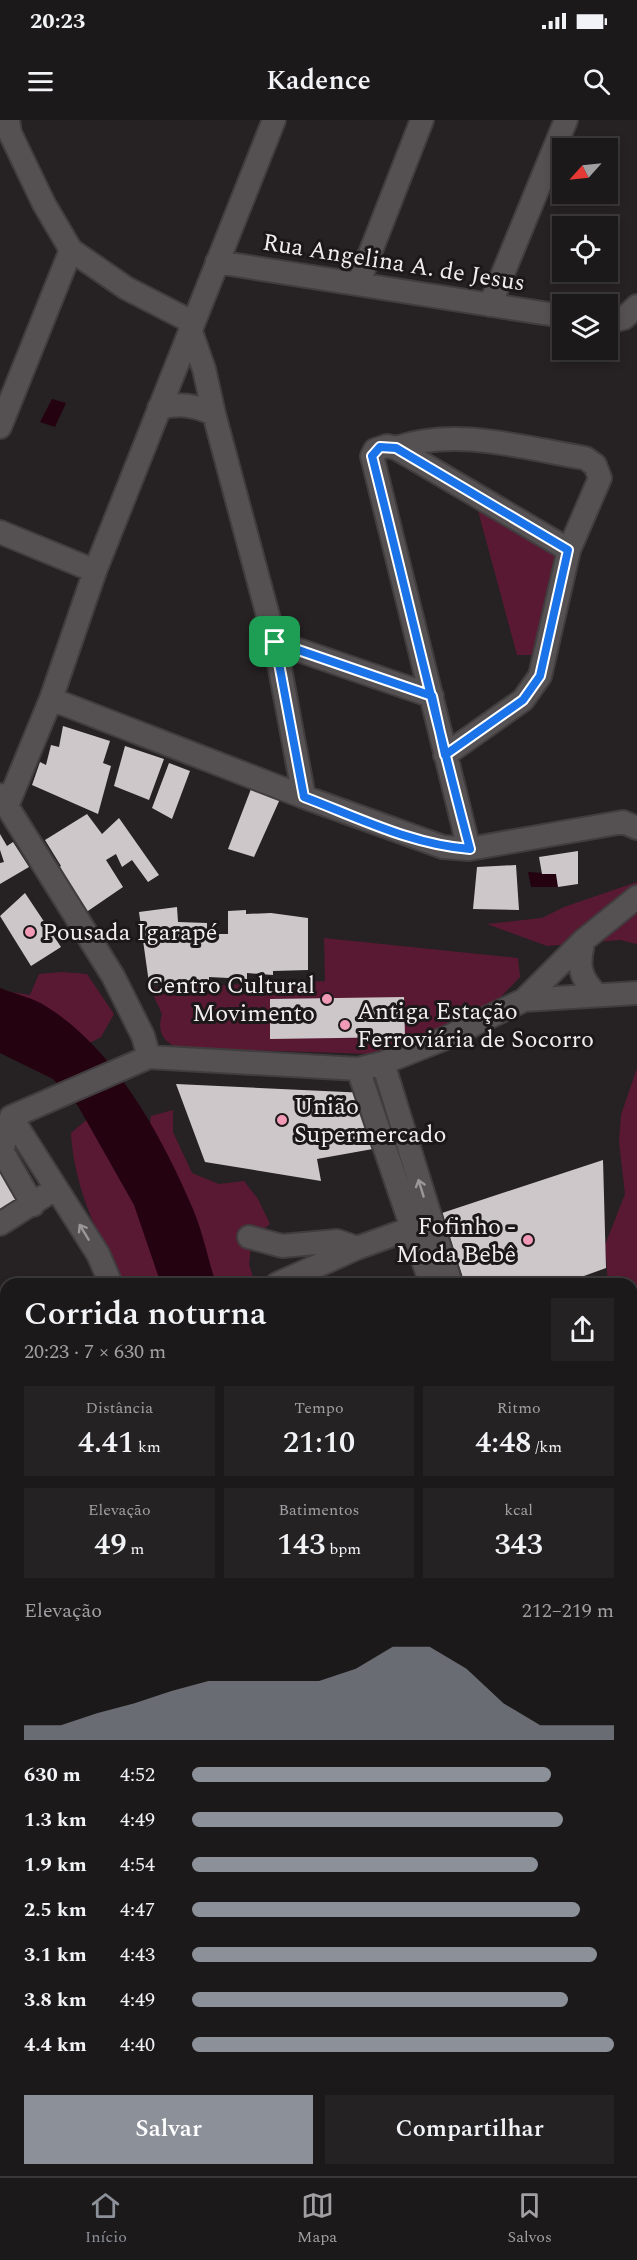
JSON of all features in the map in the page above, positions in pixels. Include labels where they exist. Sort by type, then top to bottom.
[{"type":"street","points":[[8,120],[10,133],[44,204],[71,250],[126,288],[191,326],[275,642],[304,797]]},
{"type":"street","points":[[140,1060],[143,1036],[113,976],[4,801],[51,699],[95,571],[274,120]]},
{"type":"street","points":[[358,284],[422,120]]},
{"type":"street","points":[[490,305],[566,120]]},
{"type":"street","points":[[0,427],[71,250]]},
{"type":"street","name":"Rua Angelina A. de Jesus","points":[[217,262],[552,314]]},
{"type":"street","points":[[618,320],[624,318],[637,306]]},
{"type":"street","points":[[159,408],[188,404],[214,414]]},
{"type":"street","points":[[445,755],[523,700],[540,676],[568,550],[600,478],[595,465],[585,458],[464,438],[439,437],[396,448],[380,447],[372,456],[445,755],[470,849]]},
{"type":"street","points":[[396,448],[568,550]]},
{"type":"street","points":[[0,532],[95,571]]},
{"type":"street","points":[[275,642],[432,696]]},
{"type":"street","points":[[51,699],[412,838],[443,847],[470,849],[622,822],[637,828]]},
{"type":"street","points":[[6,1116],[34,1107],[140,1060],[358,1070],[383,1063],[446,1038],[524,1000],[584,940],[637,897]]},
{"type":"street","points":[[584,940],[579,969],[586,984],[596,994]]},
{"type":"street","points":[[524,1000],[637,993]]},
{"type":"street","points":[[383,1063],[401,1159],[421,1224],[430,1278]]},
{"type":"street","points":[[358,1070],[401,1159]]},
{"type":"street","points":[[6,1116],[56,1185],[98,1254],[108,1278]]},
{"type":"street","points":[[6,1116],[2,1150],[33,1205]]},
{"type":"street","points":[[0,1224],[33,1205],[56,1185]]},
{"type":"street","points":[[290,1278],[357,1248],[421,1224]]},
{"type":"street","points":[[421,1224],[448,1278]]},
{"type":"street","points":[[249,1237],[282,1246],[337,1241],[357,1248]]},
{"type":"shaded area","points":[[52,399],[66,403],[55,427],[40,422]]},
{"type":"shaded area","points":[[477,507],[563,553],[541,655],[517,655]]},
{"type":"shaded area","points":[[528,872],[556,874],[558,887],[531,887]]},
{"type":"shaded area","points":[[637,882],[637,944],[620,940],[547,946],[487,924],[542,918],[564,907]]},
{"type":"shaded area","name":"Centro Cultural Movimento","points":[[324,938],[518,958],[520,977],[488,1010],[403,1055],[179,1048],[168,1042],[162,1035],[160,1025],[162,1014],[150,988],[325,981]]},
{"type":"shaded area","points":[[62,972],[87,974],[114,1014],[101,1037],[80,1048],[4,991],[30,995],[39,974]]},
{"type":"shaded area","points":[[0,988],[47,1007],[72,1025],[94,1046],[134,1097],[167,1153],[197,1218],[214,1278],[159,1278],[134,1205],[78,1106],[53,1079],[0,1053]]},
{"type":"shaded area","points":[[637,1068],[637,1278],[608,1278],[605,1245],[625,1194],[619,1142],[621,1115]]},
{"type":"shaded area","points":[[173,1110],[173,1132],[192,1173],[219,1184],[244,1181],[258,1199],[270,1224],[252,1238],[249,1264],[253,1278],[207,1278],[148,1142],[151,1116]]},
{"type":"shaded area","points":[[90,1117],[176,1278],[119,1278],[82,1192],[71,1133]]},
{"type":"building","points":[[63,726],[110,741],[103,763],[111,766],[98,814],[32,785],[40,762],[46,765],[51,745],[59,747]]},
{"type":"building","points":[[125,746],[164,759],[149,800],[114,786]]},
{"type":"building","points":[[169,763],[190,771],[172,819],[152,808]]},
{"type":"building","points":[[251,789],[280,799],[254,857],[228,849]]},
{"type":"building","points":[[87,814],[102,834],[119,818],[159,875],[148,882],[132,860],[122,867],[116,854],[106,860],[123,887],[85,913],[68,887],[71,885],[58,868],[61,866],[45,840]]},
{"type":"building","points":[[0,834],[7,846],[13,842],[29,867],[0,884],[0,863],[4,862],[0,850]]},
{"type":"building","points":[[578,851],[578,884],[558,887],[556,874],[542,874],[539,857]]},
{"type":"building","points":[[516,865],[519,910],[473,909],[477,867]]},
{"type":"building","name":"Pousada Igarapé","points":[[25,893],[61,947],[31,966],[0,916]]},
{"type":"building","points":[[177,907],[178,922],[207,923],[207,934],[228,934],[228,911],[246,910],[246,914],[271,913],[308,918],[308,970],[273,971],[273,975],[247,973],[247,979],[209,977],[209,982],[149,983],[139,912]]},
{"type":"building","points":[[404,997],[405,1037],[270,1039],[270,999]]},
{"type":"building","name":"União Supermercado","points":[[176,1084],[367,1093],[384,1147],[317,1159],[321,1181],[205,1162]]},
{"type":"building","points":[[0,1154],[24,1197],[0,1212]]},
{"type":"building","name":"Fofinho - Moda Bebê","points":[[603,1160],[606,1268],[578,1278],[463,1278],[442,1213]]},
{"type":"place","name":"Pousada Igarapé","points":[[30,932]]},
{"type":"place","name":"Centro Cultural Movimento","points":[[327,999]]},
{"type":"place","name":"Antiga Estação Ferroviária de Socorro","points":[[345,1025]]},
{"type":"place","name":"União Supermercado","points":[[282,1120]]},
{"type":"place","name":"Fofinho - Moda Bebê","points":[[528,1240]]},
{"type":"route","points":[[275,642],[304,797],[412,838],[443,847],[470,849],[445,755],[432,696],[372,456],[380,447],[396,448],[568,550],[540,676],[523,700],[445,755],[432,696],[275,642]]}]
